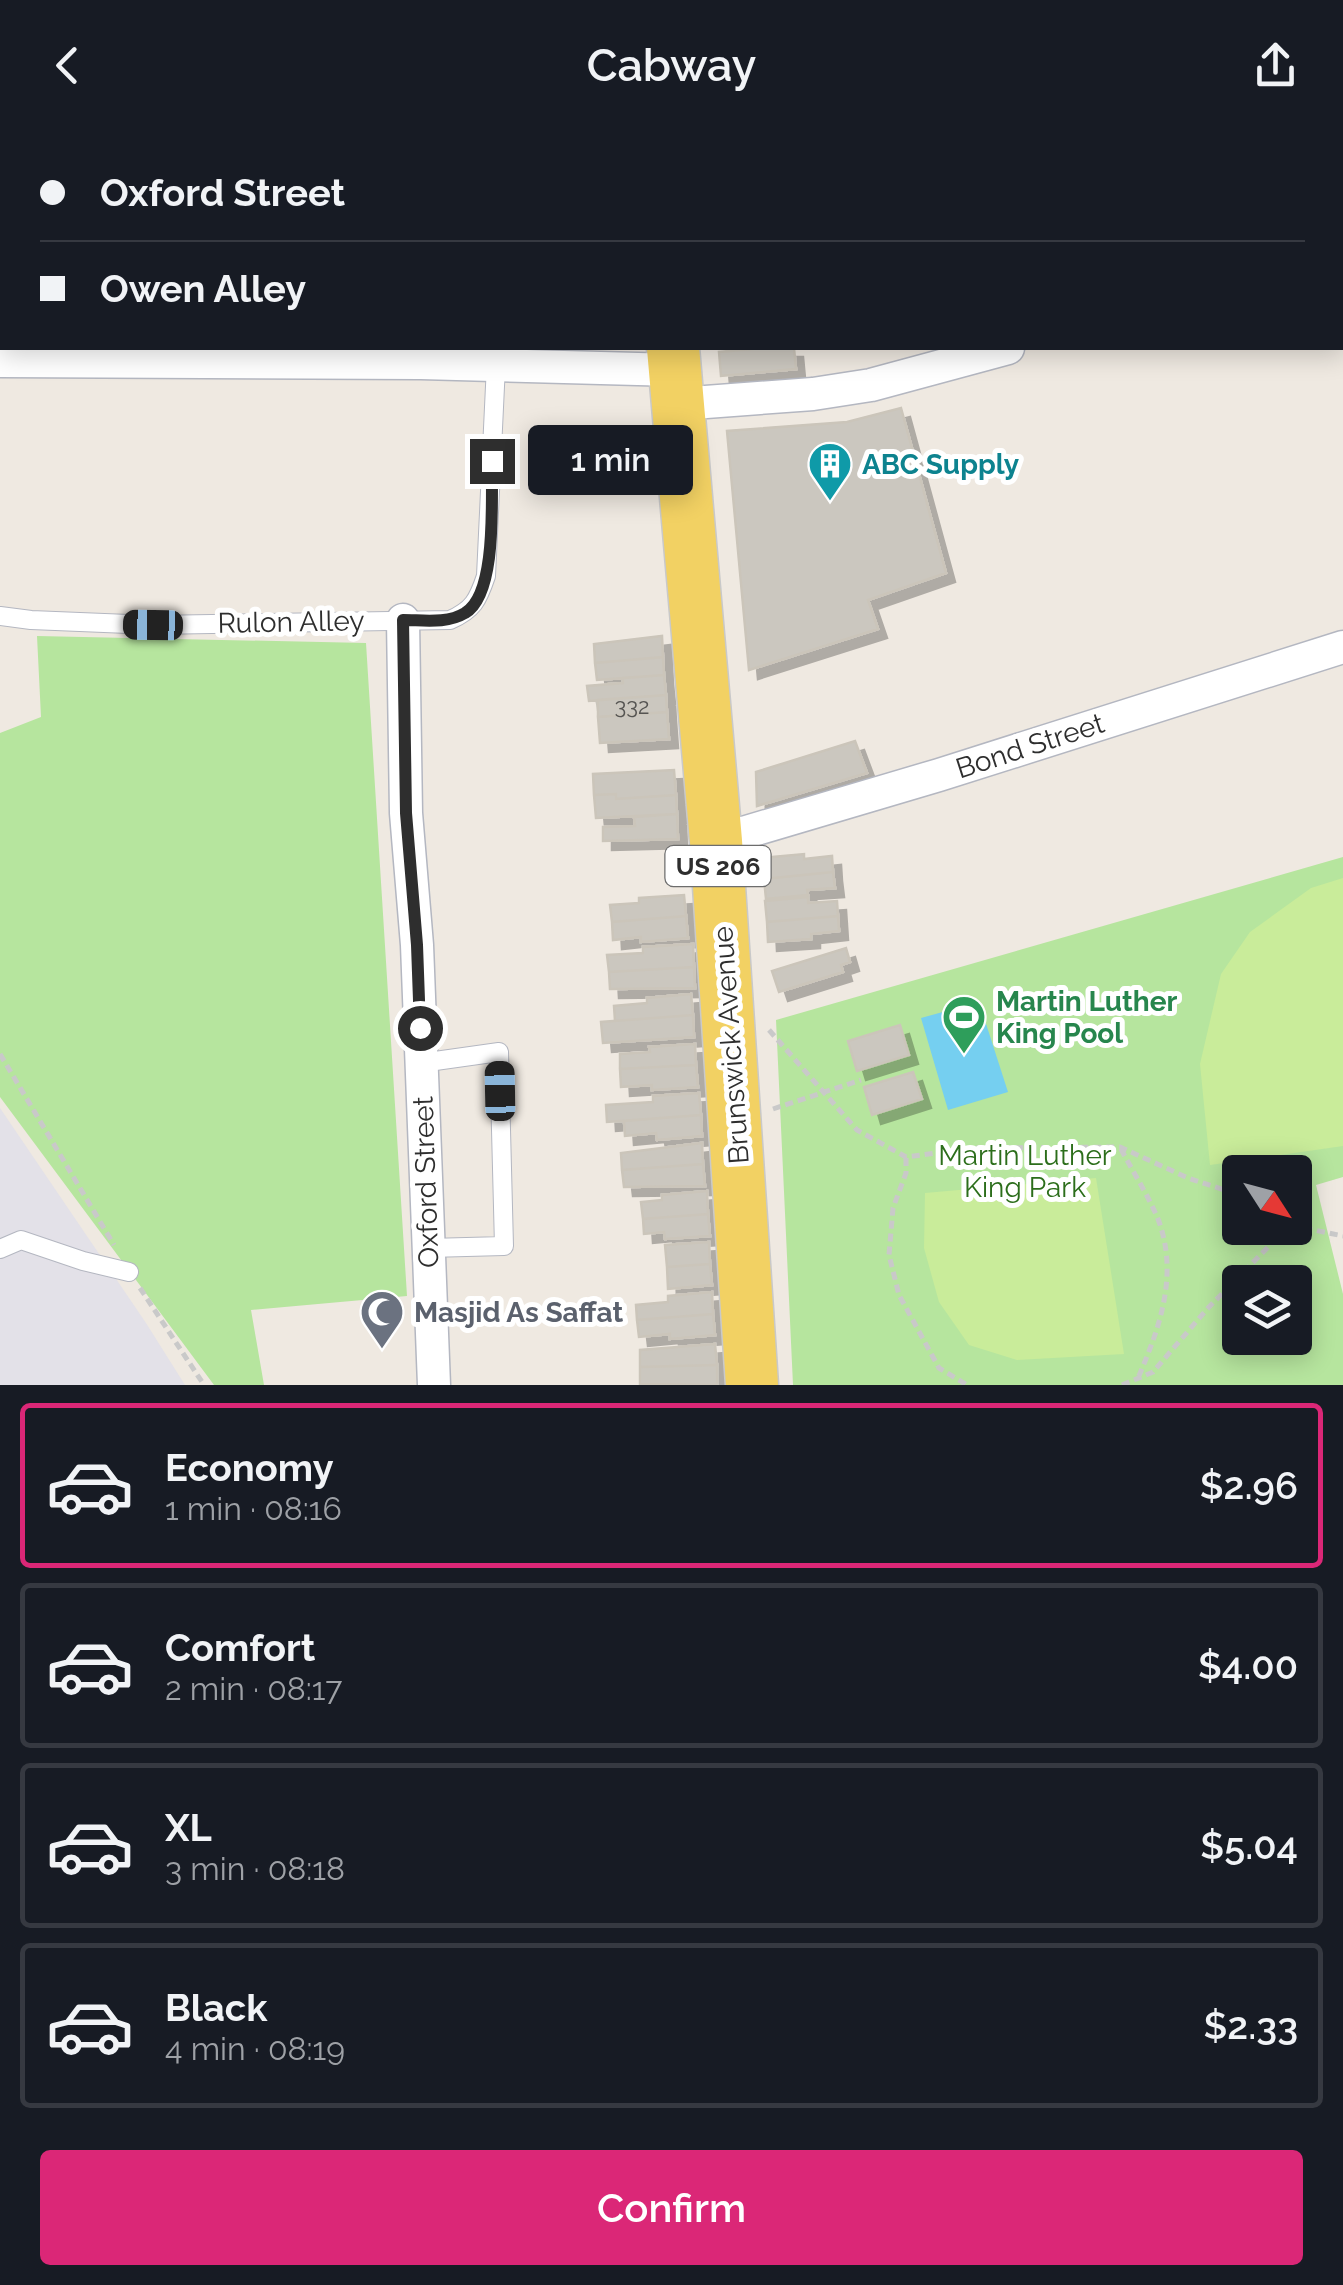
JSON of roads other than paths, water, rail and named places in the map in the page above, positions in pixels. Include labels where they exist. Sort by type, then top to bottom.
[{"type":"main road","name":"Brunswick Avenue","points":[[676,374],[716,841],[752,1385]]},
{"type":"street","points":[[0,361],[188,355],[420,355],[496,365],[676,374],[813,394],[871,384],[1000,350]]},
{"type":"street","name":"Oxford Street","points":[[403,620],[406,813],[417,945],[434,1385]]},
{"type":"street","name":"Bond Street","points":[[716,841],[939,776],[1343,647]]},
{"type":"lane","name":"Rulon Alley","points":[[0,616],[138,625],[450,620],[468,612],[478,602],[486,576],[496,365]]},
{"type":"lane","points":[[421,1063],[499,1052],[504,1246],[429,1248]]},
{"type":"lane","points":[[0,1249],[21,1240],[130,1272]]},
{"type":"water","name":"Martin Luther King Pool","points":[[979,1002],[1008,1092],[948,1110],[921,1018]]},
{"type":"place","name":"ABC Supply","points":[[830,502]]},
{"type":"place","name":"Martin Luther King Pool","points":[[964,1055]]},
{"type":"place","name":"Masjid As Saffat","points":[[382,1350]]},
{"type":"park label","name":"Martin Luther King Park","points":[[1025,1171]]}]
